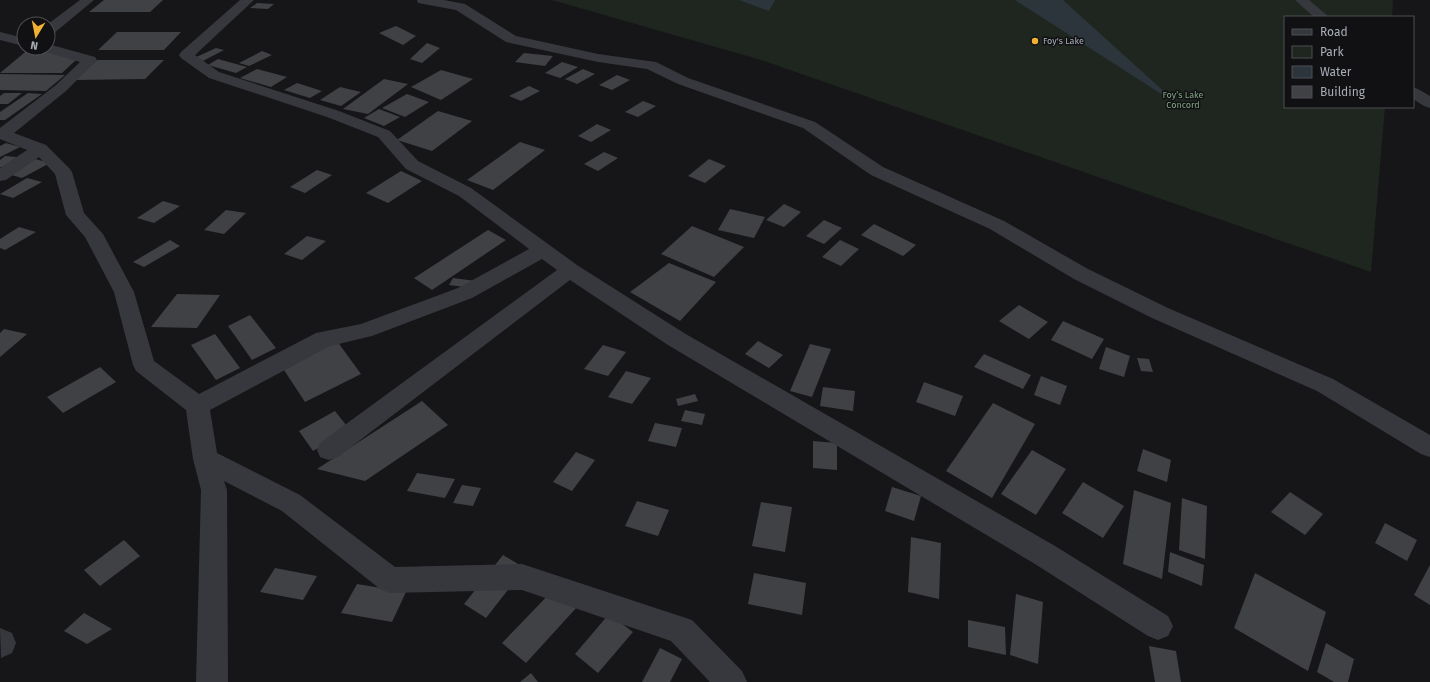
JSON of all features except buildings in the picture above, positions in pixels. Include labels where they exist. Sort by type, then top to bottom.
[{"type":"street","points":[[56,25],[88,0]]},
{"type":"street","points":[[248,0],[186,55],[214,76],[333,114],[384,134],[412,165],[465,192],[570,270],[676,339],[1045,555],[1158,626]]},
{"type":"street","points":[[423,0],[460,7],[510,39],[598,58],[652,65],[683,81],[810,125],[877,171],[997,225],[1081,274],[1160,313],[1324,385],[1430,447]]},
{"type":"street","points":[[1301,0],[1321,16]]},
{"type":"street","points":[[0,36],[16,40]]},
{"type":"street","points":[[56,51],[90,60],[61,88],[2,134],[40,150],[63,172],[75,215],[93,234],[124,292],[144,365],[197,406],[206,459],[214,490],[212,682]]},
{"type":"street","points":[[1414,93],[1430,103]]},
{"type":"street","points":[[0,176],[40,150]]},
{"type":"street","points":[[197,406],[324,339],[364,331],[465,293],[542,250]]},
{"type":"street","points":[[329,450],[570,270]]},
{"type":"street","points":[[206,459],[291,503],[390,580],[522,577],[681,630],[731,682]]},
{"type":"green space","name":"Foy’s Lake Concord","points":[[552,0],[1393,0],[1392,16],[1284,16],[1284,108],[1385,108],[1371,272],[761,60]]},
{"type":"water","points":[[739,0],[775,0],[769,11]]},
{"type":"water","name":"Foy's Lake","points":[[1015,0],[1063,0],[1180,106]]},
{"type":"place","name":"Foy's Lake","points":[[1035,41]]}]
